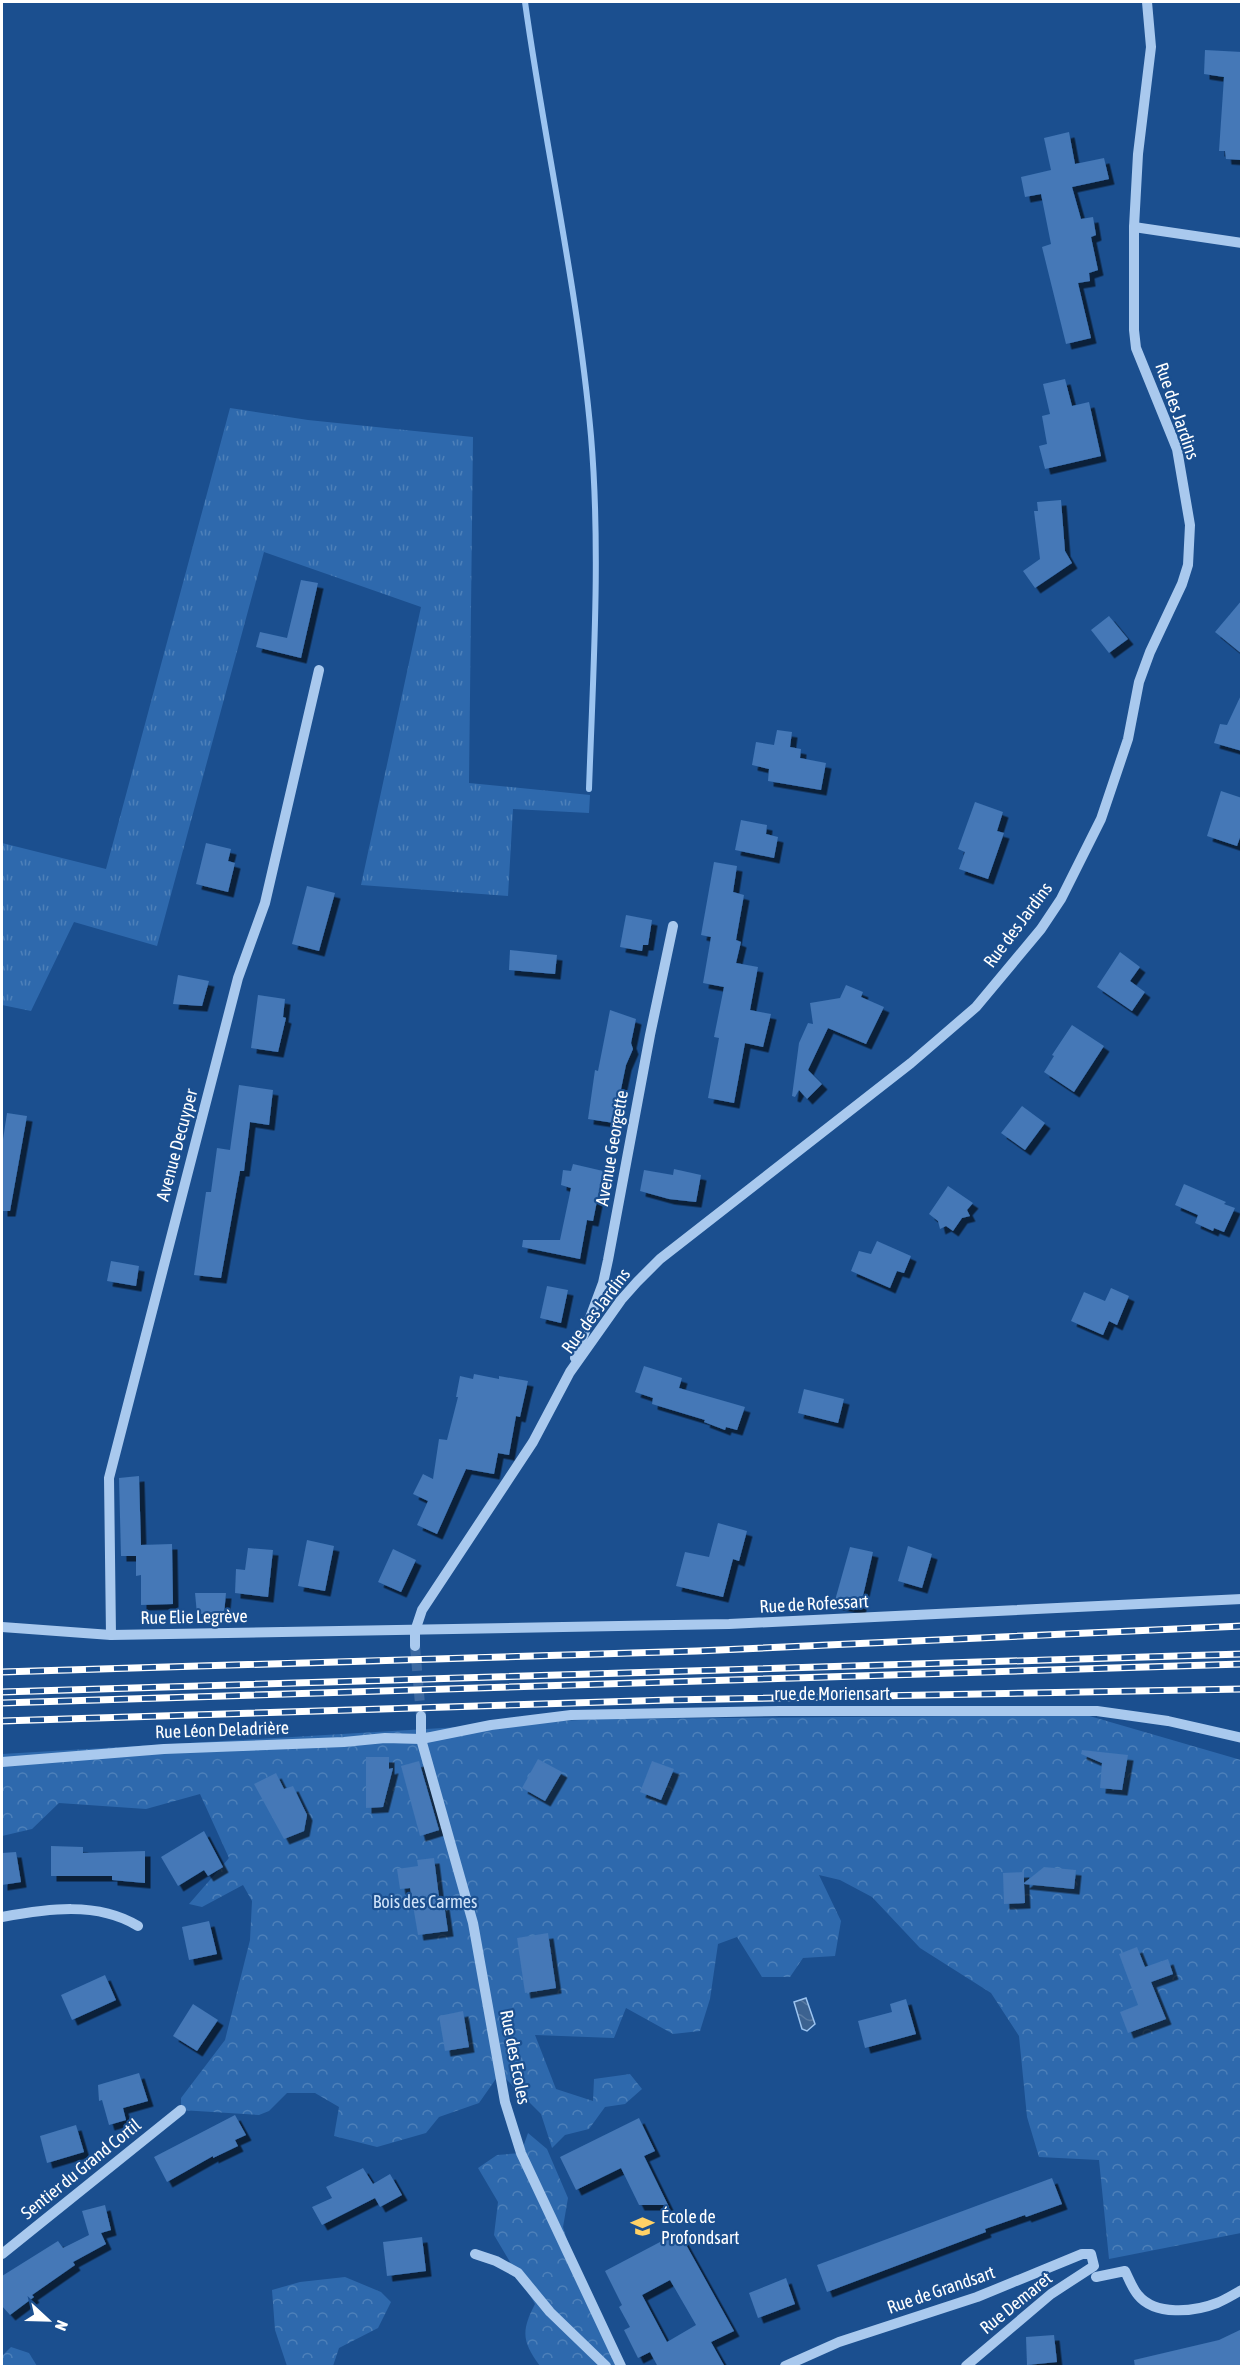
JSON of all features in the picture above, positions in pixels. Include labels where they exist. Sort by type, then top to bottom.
[{"type":"street","name":"Rue des Jardins","points":[[415,1631],[422,1610],[533,1443],[570,1372],[621,1300],[660,1259],[910,1064],[976,1007],[1041,929],[1078,868],[1101,819],[1128,739],[1139,682],[1149,652],[1182,584],[1188,565],[1190,547],[1190,525],[1177,449],[1136,348],[1134,330],[1134,227],[1138,154],[1151,47],[1147,2]]},
{"type":"street","points":[[1134,227],[1242,243]]},
{"type":"street","name":"Avenue Decuyper","points":[[111,1635],[109,1478],[238,978],[265,903],[319,670]]},
{"type":"street","name":"Avenue Georgette","points":[[570,1372],[603,1283],[673,926]]},
{"type":"street","name":"Rue de Rofessart","points":[[387,1630],[729,1624],[1242,1599]]},
{"type":"street","name":"Rue Elie Legrève","points":[[2,1627],[111,1635],[387,1630]]},
{"type":"street","points":[[415,1631],[415,1646]]},
{"type":"street","name":"rue de Moriensart","points":[[421,1739],[491,1725],[571,1715],[664,1712],[1035,1710],[1124,1714],[1168,1721],[1242,1738]]},
{"type":"street","points":[[421,1716],[421,1739]]},
{"type":"street","name":"Rue Léon Deladrière","points":[[2,1762],[164,1749],[344,1742],[385,1738],[421,1739]]},
{"type":"street","name":"Rue des Ecoles","points":[[421,1739],[473,1923],[505,2102],[521,2153],[621,2367]]},
{"type":"street","points":[[2,1917],[49,1910],[82,1910],[114,1914],[138,1926]]},
{"type":"street","name":"Sentier du Grand Cortil","points":[[2,2254],[181,2110]]},
{"type":"street","points":[[475,2254],[518,2273],[550,2312],[606,2367]]},
{"type":"street","name":"Rue de Grandsart","points":[[785,2367],[839,2342],[967,2300],[1082,2254],[1090,2254],[1094,2264],[1093,2273]]},
{"type":"street","points":[[1093,2273],[1125,2271],[1134,2290],[1144,2301],[1161,2308],[1175,2310],[1218,2303],[1242,2290]]},
{"type":"street","name":"Rue Demaret","points":[[966,2367],[1051,2294],[1093,2273]]},
{"type":"green space","points":[[230,408],[308,420],[473,437],[469,783],[590,795],[589,813],[513,809],[508,896],[361,885],[421,607],[264,552],[157,946],[74,922],[31,1011],[2,1005],[2,843],[106,869]]},
{"type":"green space","name":"Bois des Carmes","points":[[1086,1715],[1241,1760],[1241,2233],[1109,2259],[1099,2160],[1039,2157],[1027,2117],[1019,2036],[991,1993],[920,1948],[872,1897],[840,1880],[819,1875],[841,1921],[835,1956],[803,1958],[790,1977],[762,1977],[737,1937],[718,1944],[710,1999],[700,2031],[673,2034],[626,2008],[614,2038],[535,2035],[556,2089],[593,2101],[594,2079],[630,2074],[642,2089],[625,2104],[605,2107],[589,2129],[565,2135],[552,2148],[541,2114],[500,2073],[479,2103],[439,2117],[426,2133],[377,2147],[334,2136],[339,2107],[315,2093],[287,2093],[269,2111],[259,2115],[181,2110],[181,2098],[225,2040],[250,1940],[252,1901],[243,1885],[202,1907],[189,1904],[229,1858],[200,1794],[146,1809],[59,1803],[32,1829],[2,1836],[2,1754],[596,1719]]},
{"type":"green space","points":[[528,2133],[547,2149],[568,2198],[563,2227],[579,2278],[621,2366],[540,2366],[527,2343],[527,2322],[535,2304],[494,2235],[498,2202],[478,2168],[497,2155],[521,2153]]},
{"type":"green space","points":[[345,2277],[381,2292],[391,2302],[378,2328],[339,2348],[333,2366],[287,2366],[275,2330],[272,2290],[300,2282]]},
{"type":"green space","points":[[11,2347],[29,2353],[37,2366],[2,2366],[2,2356]]},
{"type":"water","points":[[806,1998],[815,2024],[807,2031],[802,2029],[794,2002]]},
{"type":"building","points":[[1205,50],[1242,52],[1242,160],[1226,159],[1225,151],[1219,151],[1224,77],[1204,74]]},
{"type":"building","points":[[1069,132],[1075,164],[1104,158],[1109,179],[1072,187],[1081,219],[1093,217],[1096,235],[1091,237],[1098,270],[1089,273],[1090,281],[1078,283],[1091,338],[1066,344],[1042,247],[1051,244],[1041,194],[1025,197],[1021,177],[1051,170],[1044,138]]},
{"type":"building","points":[[1065,379],[1072,406],[1089,402],[1101,456],[1045,469],[1039,446],[1047,444],[1042,416],[1050,414],[1043,384]]},
{"type":"building","points":[[1061,500],[1065,551],[1072,563],[1035,588],[1023,571],[1040,559],[1034,511],[1038,511],[1037,502]]},
{"type":"building","points":[[301,580],[318,583],[301,658],[256,647],[260,632],[287,638]]},
{"type":"building","points":[[1242,600],[1242,654],[1215,632]]},
{"type":"building","points":[[1109,616],[1128,639],[1109,653],[1091,630]]},
{"type":"building","points":[[1242,693],[1242,751],[1214,743],[1220,724],[1227,725]]},
{"type":"building","points":[[777,730],[792,732],[790,747],[801,749],[800,758],[826,763],[821,790],[768,781],[769,769],[752,765],[756,742],[774,745]]},
{"type":"building","points":[[1221,791],[1242,798],[1242,832],[1237,846],[1207,836]]},
{"type":"building","points":[[975,802],[1003,812],[997,831],[1004,833],[988,879],[959,869],[965,852],[958,849]]},
{"type":"building","points":[[741,820],[767,825],[766,834],[778,837],[774,858],[735,850]]},
{"type":"building","points":[[206,843],[231,849],[228,861],[235,863],[228,892],[196,884]]},
{"type":"building","points":[[714,862],[737,866],[733,892],[744,895],[736,940],[741,942],[736,963],[758,967],[750,1010],[771,1014],[763,1047],[745,1043],[734,1103],[708,1098],[719,1038],[714,1037],[724,987],[703,983],[711,937],[701,935]]},
{"type":"building","points":[[307,886],[335,893],[319,951],[292,944]]},
{"type":"building","points":[[626,915],[652,920],[648,945],[643,945],[642,951],[620,947]]},
{"type":"building","points":[[510,950],[557,955],[555,974],[509,970]]},
{"type":"building","points":[[1120,952],[1140,967],[1130,981],[1145,992],[1132,1011],[1097,987]]},
{"type":"building","points":[[178,975],[209,981],[202,1006],[173,1004]]},
{"type":"building","points":[[846,985],[863,992],[861,997],[884,1007],[866,1044],[828,1028],[808,1070],[822,1084],[807,1099],[799,1090],[795,1097],[792,1096],[799,1043],[808,1023],[813,1024],[810,1003],[840,998]]},
{"type":"building","points":[[258,995],[285,999],[283,1017],[286,1018],[278,1052],[251,1048]]},
{"type":"building","points":[[610,1010],[636,1019],[631,1043],[633,1049],[626,1065],[614,1123],[588,1119],[595,1070],[598,1071]]},
{"type":"building","points":[[1072,1025],[1104,1046],[1074,1092],[1044,1072],[1054,1056],[1052,1055]]},
{"type":"building","points":[[239,1085],[273,1090],[269,1125],[250,1122],[244,1171],[240,1171],[221,1278],[194,1275],[206,1192],[211,1192],[217,1148],[230,1150]]},
{"type":"building","points":[[1022,1106],[1045,1123],[1025,1150],[1001,1133]]},
{"type":"building","points":[[7,1113],[27,1116],[10,1211],[2,1211],[2,1146]]},
{"type":"building","points":[[573,1164],[603,1171],[593,1221],[587,1220],[580,1259],[522,1247],[523,1240],[560,1240],[571,1188],[561,1185],[563,1170],[571,1171]]},
{"type":"building","points":[[674,1169],[701,1175],[696,1202],[669,1199],[640,1191],[644,1170],[673,1175]]},
{"type":"building","points":[[1184,1184],[1235,1208],[1224,1232],[1214,1228],[1213,1231],[1195,1223],[1198,1215],[1175,1205]]},
{"type":"building","points":[[948,1186],[973,1203],[967,1210],[970,1216],[962,1218],[953,1231],[946,1226],[940,1229],[938,1221],[929,1214]]},
{"type":"building","points":[[877,1241],[911,1256],[904,1273],[897,1271],[890,1288],[851,1271],[859,1251],[871,1254]]},
{"type":"building","points":[[111,1261],[139,1266],[136,1286],[107,1281]]},
{"type":"building","points":[[547,1286],[568,1290],[561,1323],[540,1318]]},
{"type":"building","points":[[1111,1288],[1129,1296],[1117,1325],[1109,1321],[1103,1335],[1071,1321],[1084,1292],[1105,1301]]},
{"type":"building","points":[[644,1366],[682,1378],[679,1388],[745,1407],[737,1430],[726,1427],[725,1430],[704,1422],[705,1420],[652,1404],[653,1398],[635,1392]]},
{"type":"building","points":[[474,1374],[528,1381],[520,1417],[516,1416],[509,1455],[498,1453],[494,1474],[466,1469],[437,1534],[417,1525],[428,1501],[413,1494],[423,1474],[433,1479],[439,1439],[447,1440],[458,1397],[456,1397],[460,1376],[473,1379]]},
{"type":"building","points":[[804,1389],[844,1399],[838,1423],[798,1413]]},
{"type":"building","points":[[139,1476],[141,1545],[172,1544],[173,1604],[141,1605],[141,1575],[136,1576],[136,1556],[121,1556],[119,1478]]},
{"type":"building","points":[[718,1523],[747,1531],[739,1561],[733,1559],[723,1597],[676,1586],[685,1552],[709,1557]]},
{"type":"building","points":[[307,1540],[334,1546],[325,1591],[298,1586]]},
{"type":"building","points":[[908,1546],[932,1554],[922,1588],[898,1581]]},
{"type":"building","points":[[850,1547],[873,1552],[860,1609],[834,1604]]},
{"type":"building","points":[[248,1548],[273,1550],[268,1597],[235,1593],[236,1569],[245,1570]]},
{"type":"building","points":[[393,1549],[416,1560],[401,1592],[378,1582]]},
{"type":"building","points":[[195,1593],[226,1593],[224,1614],[197,1614]]},
{"type":"building","points":[[1082,1750],[1128,1755],[1122,1790],[1100,1788],[1102,1763],[1081,1754]]},
{"type":"building","points":[[366,1757],[389,1757],[389,1769],[393,1768],[383,1807],[366,1808]]},
{"type":"building","points":[[538,1759],[562,1772],[545,1801],[522,1788]]},
{"type":"building","points":[[419,1761],[439,1830],[420,1836],[401,1766]]},
{"type":"building","points":[[652,1761],[674,1769],[661,1800],[640,1792]]},
{"type":"building","points":[[276,1773],[284,1789],[293,1786],[307,1815],[304,1831],[284,1839],[254,1784]]},
{"type":"building","points":[[204,1831],[223,1867],[208,1876],[204,1870],[178,1886],[161,1857]]},
{"type":"building","points":[[51,1846],[83,1847],[83,1853],[145,1851],[145,1883],[112,1880],[112,1876],[51,1876]]},
{"type":"building","points":[[16,1852],[21,1882],[2,1885],[2,1853]]},
{"type":"building","points":[[434,1858],[440,1905],[444,1904],[448,1931],[418,1935],[410,1888],[400,1889],[397,1869],[418,1866],[417,1860]]},
{"type":"building","points":[[1044,1867],[1076,1870],[1074,1889],[1024,1884],[1025,1903],[1004,1904],[1003,1873],[1024,1872],[1024,1883]]},
{"type":"building","points":[[209,1921],[217,1954],[189,1960],[182,1927]]},
{"type":"building","points":[[548,1933],[556,1988],[525,1993],[517,1938]]},
{"type":"building","points":[[1137,1947],[1145,1967],[1168,1959],[1173,1974],[1151,1982],[1166,2019],[1128,2033],[1120,2012],[1138,2005],[1119,1954]]},
{"type":"building","points":[[105,1975],[116,2000],[72,2020],[61,1995]]},
{"type":"building","points":[[906,1999],[916,2034],[865,2048],[858,2021],[892,2012],[890,2004]]},
{"type":"building","points":[[193,2004],[218,2020],[197,2051],[173,2036]]},
{"type":"building","points":[[463,2011],[469,2047],[445,2051],[439,2016]]},
{"type":"building","points":[[139,2073],[148,2101],[123,2108],[126,2120],[109,2125],[102,2100],[99,2101],[98,2085]]},
{"type":"building","points":[[235,2115],[246,2135],[235,2140],[238,2146],[213,2158],[213,2156],[167,2182],[154,2157]]},
{"type":"building","points":[[639,2118],[655,2151],[644,2156],[668,2205],[639,2205],[621,2168],[576,2190],[560,2157]]},
{"type":"building","points":[[76,2125],[84,2152],[47,2163],[40,2136]]},
{"type":"building","points":[[363,2168],[373,2184],[390,2174],[402,2195],[380,2207],[375,2198],[322,2225],[312,2207],[332,2198],[326,2187]]},
{"type":"building","points":[[1052,2178],[1062,2204],[985,2229],[986,2232],[827,2292],[817,2265]]},
{"type":"building","points":[[105,2205],[111,2230],[101,2233],[106,2244],[73,2262],[75,2265],[32,2295],[34,2297],[10,2315],[2,2306],[2,2276],[58,2241],[63,2248],[89,2235],[82,2211]]},
{"type":"building","points":[[679,2232],[734,2331],[711,2342],[725,2367],[658,2367],[650,2352],[638,2358],[624,2330],[630,2327],[619,2307],[622,2305],[605,2271]],"holes":[[[670,2280],[696,2325],[667,2342],[642,2295]]]},
{"type":"building","points":[[422,2237],[426,2271],[387,2276],[383,2242]]},
{"type":"building","points":[[786,2278],[795,2304],[758,2318],[749,2293]]},
{"type":"building","points":[[1242,2329],[1242,2367],[1135,2367],[1134,2360],[1219,2340]]},
{"type":"building","points":[[1054,2335],[1057,2362],[1027,2365],[1026,2337]]},
{"type":"waterway","points":[[525,2],[570,272],[591,436],[596,568],[589,789]]},
{"type":"tunnel","points":[[415,1646],[421,1716]]},
{"type":"railway","points":[[2,1672],[697,1651],[1242,1626]]},
{"type":"railway","points":[[2,1692],[1242,1654]]},
{"type":"railway","points":[[2,1703],[1242,1664]]},
{"type":"railway","points":[[2,1721],[669,1700],[1242,1689]]},
{"type":"place","name":"École de Profondsart","points":[[643,2227]]}]
